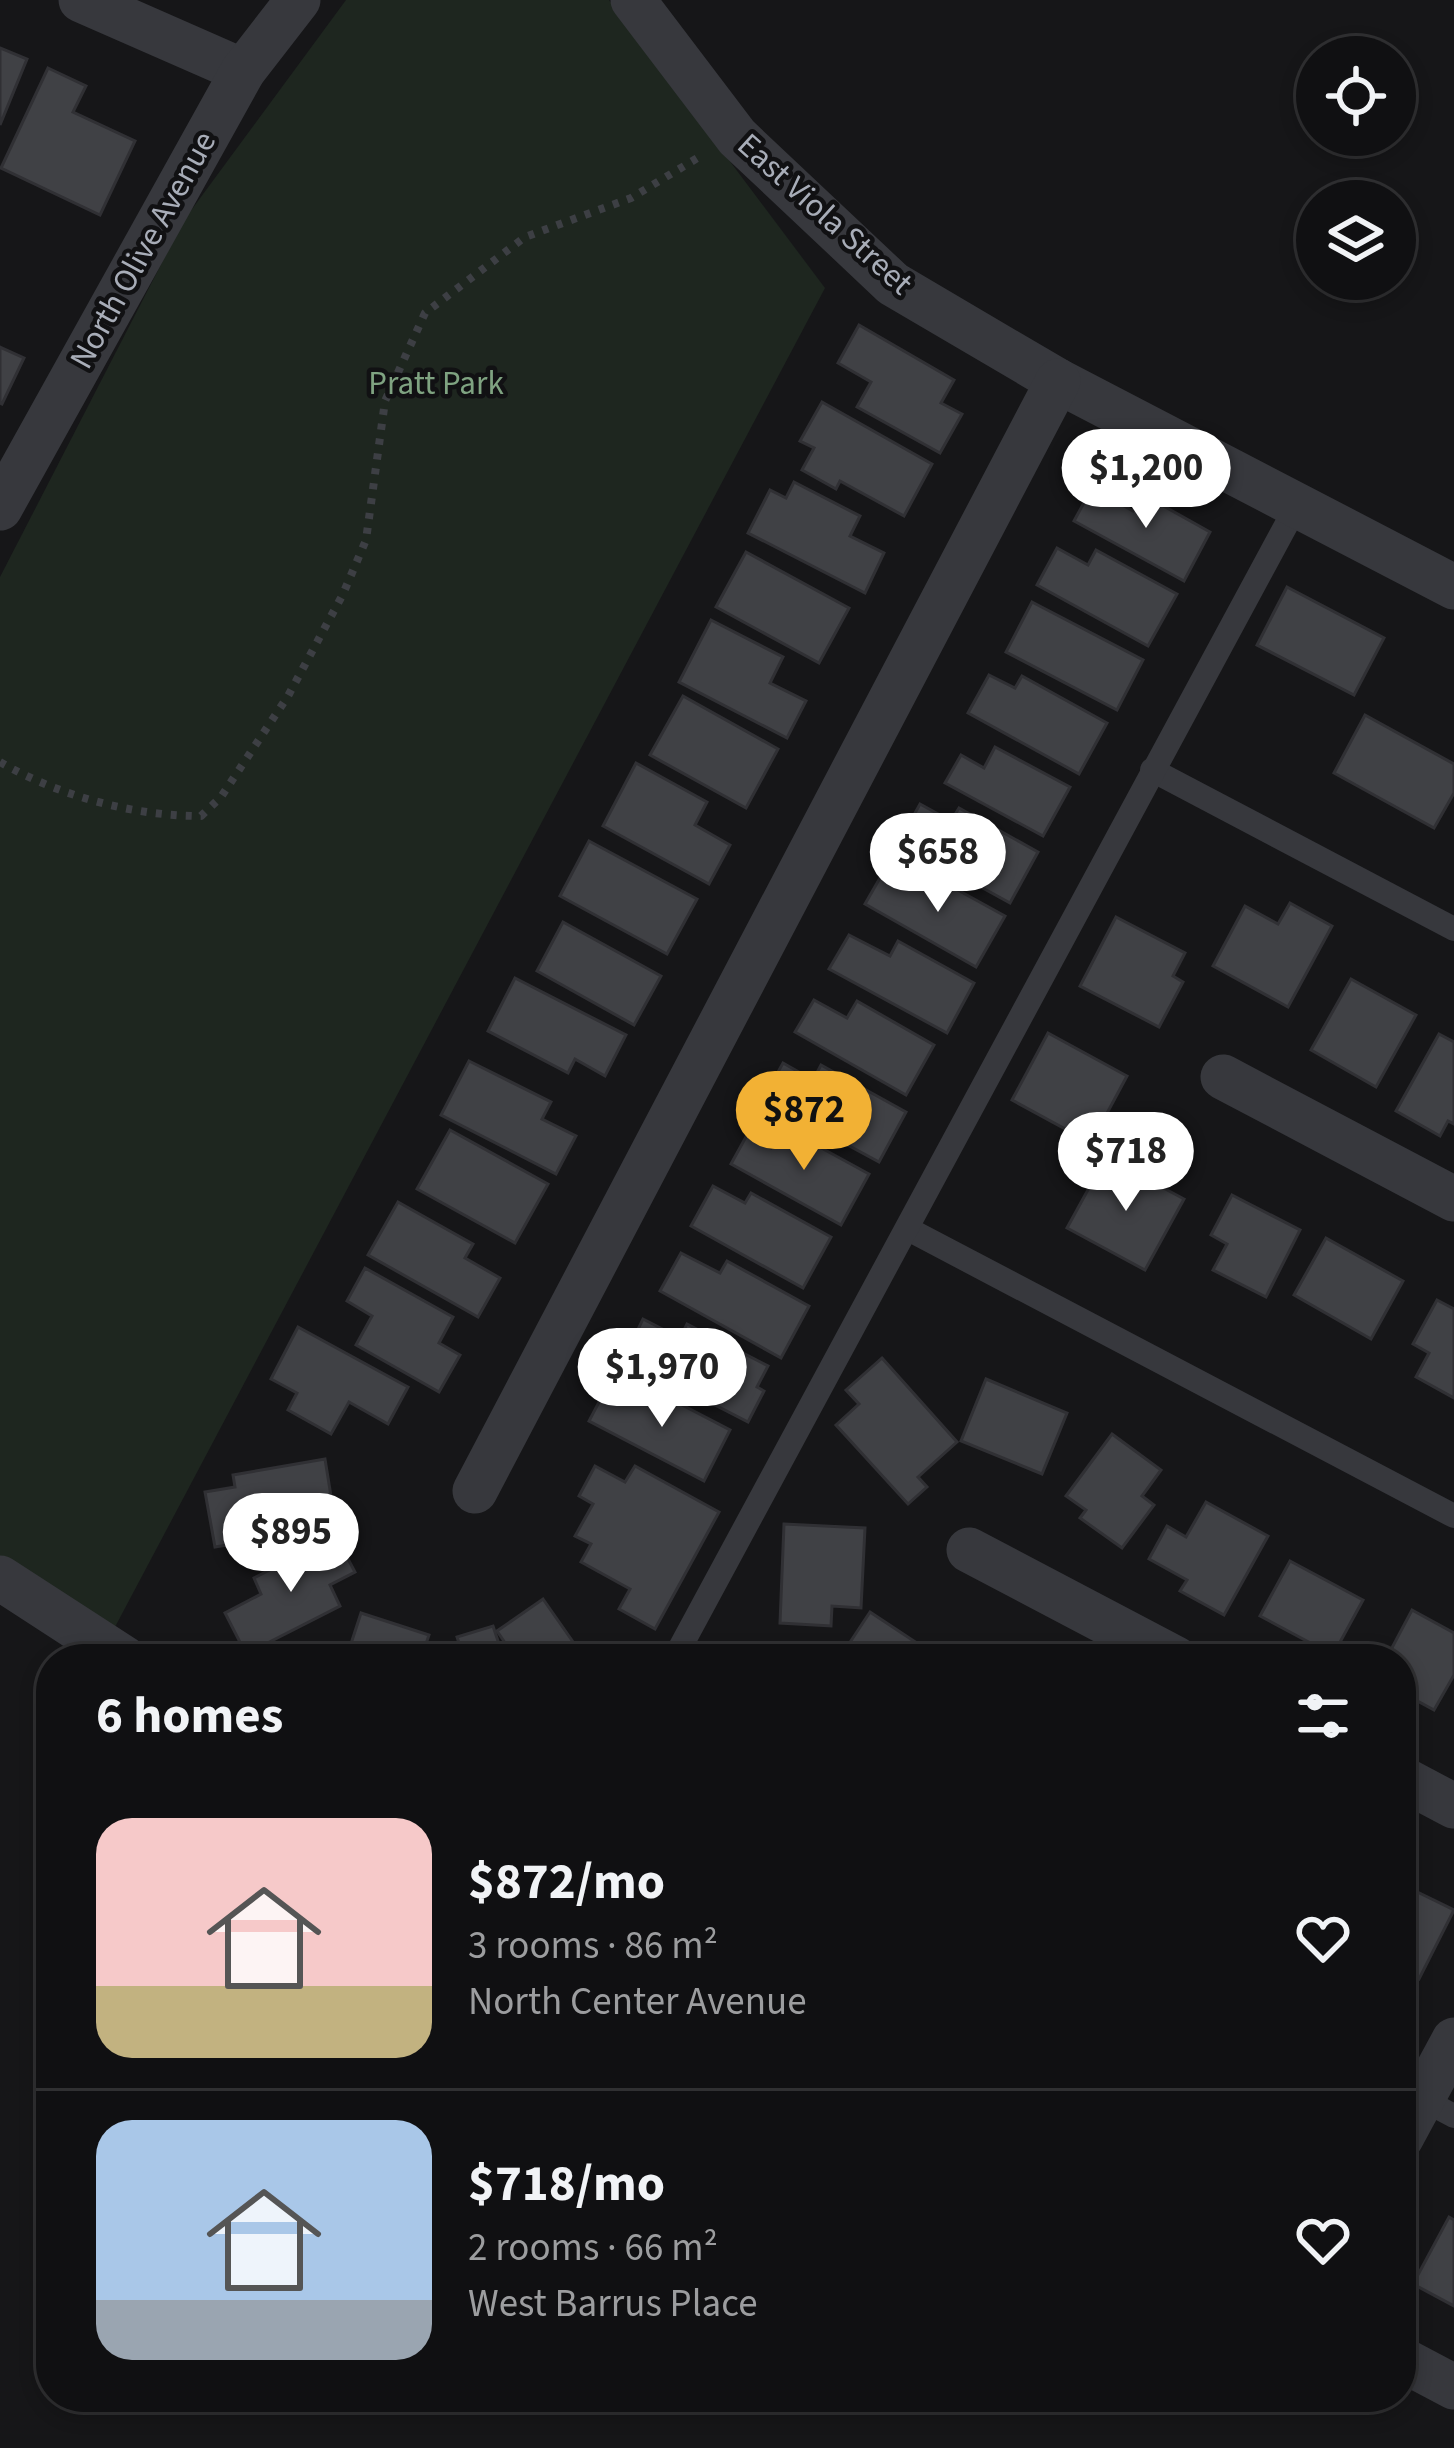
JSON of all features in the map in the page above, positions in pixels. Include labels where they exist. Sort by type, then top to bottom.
[{"type":"street","points":[[81,0],[243,71]]},
{"type":"street","name":"North Olive Avenue","points":[[3,497],[243,71],[298,0]]},
{"type":"street","name":"East Viola Street","points":[[633,0],[730,128],[893,284],[1058,381],[1454,587]]},
{"type":"street","points":[[475,1491],[1058,381]]},
{"type":"street","points":[[1222,1077],[1454,1199]]},
{"type":"street","points":[[969,1550],[1148,1644]]},
{"type":"street","points":[[0,1578],[102,1644]]},
{"type":"street","points":[[1416,1786],[1454,1806]]},
{"type":"street","points":[[1420,2110],[1454,2040]]},
{"type":"street","points":[[1416,2367],[1454,2387]]},
{"type":"lane","points":[[682,1644],[1297,506]]},
{"type":"lane","points":[[1152,770],[1454,929]]},
{"type":"lane","points":[[908,1229],[1454,1516]]},
{"type":"path","points":[[0,762],[43,787],[166,816],[201,816],[221,797],[288,696],[343,594],[366,540],[385,401],[425,313],[525,237],[668,180],[730,128]]},
{"type":"green space","name":"Pratt Park","points":[[346,0],[609,0],[825,288],[115,1627],[0,1567],[0,577],[184,220]]},
{"type":"building","points":[[0,48],[27,59],[0,125]]},
{"type":"building","points":[[48,68],[86,86],[73,112],[135,141],[100,215],[1,168]]},
{"type":"building","points":[[859,325],[954,380],[941,403],[962,414],[940,453],[857,407],[871,382],[838,363]]},
{"type":"building","points":[[0,347],[24,358],[2,404],[0,403]]},
{"type":"building","points":[[822,402],[932,464],[904,516],[840,481],[836,489],[802,470],[814,448],[800,441]]},
{"type":"building","points":[[794,482],[860,516],[850,536],[884,553],[865,593],[748,533],[770,490],[786,498]]},
{"type":"building","points":[[1092,488],[1133,511],[1142,494],[1210,532],[1184,581],[1074,521]]},
{"type":"building","points":[[1057,548],[1088,565],[1096,550],[1177,594],[1148,646],[1037,585]]},
{"type":"building","points":[[746,552],[849,608],[819,663],[716,607]]},
{"type":"building","points":[[1287,587],[1384,638],[1354,695],[1257,645]]},
{"type":"building","points":[[1032,602],[1143,660],[1117,710],[1006,652]]},
{"type":"building","points":[[711,620],[783,657],[770,683],[806,701],[787,738],[679,682]]},
{"type":"building","points":[[989,675],[1015,688],[1022,676],[1107,723],[1079,774],[968,713]]},
{"type":"building","points":[[683,696],[778,749],[746,808],[650,755]]},
{"type":"building","points":[[1365,715],[1454,764],[1454,793],[1434,828],[1334,773]]},
{"type":"building","points":[[995,747],[1070,787],[1043,836],[945,783],[961,755],[984,768]]},
{"type":"building","points":[[636,763],[707,802],[695,825],[730,845],[709,884],[603,826]]},
{"type":"building","points":[[920,804],[951,821],[959,808],[1038,852],[1010,903],[899,842]]},
{"type":"building","points":[[589,841],[697,899],[667,954],[560,896]]},
{"type":"building","points":[[884,871],[916,888],[925,872],[1005,916],[976,967],[865,904]]},
{"type":"building","points":[[1290,903],[1332,926],[1288,1007],[1213,966],[1245,906],[1278,924]]},
{"type":"building","points":[[1116,917],[1185,953],[1173,976],[1183,982],[1159,1027],[1080,986]]},
{"type":"building","points":[[563,922],[661,976],[634,1025],[537,971]]},
{"type":"building","points":[[849,935],[890,956],[898,941],[974,983],[947,1033],[829,969]]},
{"type":"building","points":[[515,978],[626,1035],[605,1076],[575,1059],[568,1073],[488,1031]]},
{"type":"building","points":[[1351,979],[1416,1015],[1376,1087],[1311,1050]]},
{"type":"building","points":[[814,1000],[847,1018],[857,1001],[934,1045],[906,1095],[795,1032]]},
{"type":"building","points":[[1048,1033],[1127,1076],[1091,1143],[1012,1100]]},
{"type":"building","points":[[1439,1034],[1454,1042],[1454,1124],[1448,1121],[1440,1136],[1396,1111]]},
{"type":"building","points":[[469,1061],[551,1102],[542,1119],[576,1136],[556,1174],[441,1115]]},
{"type":"building","points":[[783,1063],[813,1080],[821,1065],[906,1112],[879,1162],[763,1099]]},
{"type":"building","points":[[783,1127],[869,1174],[841,1225],[731,1164],[747,1135],[771,1148]]},
{"type":"building","points":[[450,1130],[548,1184],[515,1243],[417,1189]]},
{"type":"building","points":[[1106,1157],[1184,1199],[1145,1270],[1067,1228]]},
{"type":"building","points":[[713,1186],[745,1203],[751,1193],[831,1237],[803,1288],[691,1226]]},
{"type":"building","points":[[1232,1195],[1300,1230],[1266,1297],[1213,1270],[1227,1244],[1211,1235]]},
{"type":"building","points":[[398,1202],[473,1244],[465,1258],[500,1278],[478,1317],[368,1255]]},
{"type":"building","points":[[1326,1238],[1403,1281],[1371,1339],[1294,1295]]},
{"type":"building","points":[[681,1253],[720,1273],[727,1261],[809,1306],[781,1358],[660,1291]]},
{"type":"building","points":[[365,1268],[453,1317],[439,1343],[460,1355],[439,1392],[356,1345],[372,1316],[347,1301]]},
{"type":"building","points":[[1437,1300],[1454,1309],[1454,1398],[1416,1377],[1429,1353],[1413,1344]]},
{"type":"building","points":[[643,1319],[680,1338],[687,1324],[768,1366],[757,1387],[764,1391],[748,1422],[624,1358]]},
{"type":"building","points":[[298,1327],[408,1387],[388,1424],[349,1402],[331,1434],[288,1410],[297,1393],[271,1379]]},
{"type":"building","points":[[882,1358],[957,1442],[918,1477],[927,1487],[908,1504],[836,1425],[859,1404],[846,1390]]},
{"type":"building","points":[[986,1379],[1067,1413],[1042,1474],[961,1441]]},
{"type":"building","points":[[609,1383],[652,1406],[659,1393],[730,1430],[704,1481],[589,1421]]},
{"type":"building","points":[[1112,1434],[1161,1470],[1142,1496],[1154,1505],[1122,1548],[1080,1518],[1086,1510],[1066,1496]]},
{"type":"building","points":[[325,1459],[336,1527],[215,1547],[205,1492],[235,1487],[233,1475]]},
{"type":"building","points":[[595,1466],[625,1482],[635,1466],[719,1512],[655,1629],[619,1609],[630,1589],[581,1562],[591,1544],[575,1536],[593,1504],[579,1496]]},
{"type":"building","points":[[1206,1502],[1268,1536],[1224,1615],[1180,1591],[1187,1580],[1149,1559],[1167,1526],[1186,1537]]},
{"type":"building","points":[[784,1524],[865,1528],[861,1608],[832,1606],[831,1626],[780,1623]]},
{"type":"building","points":[[336,1536],[355,1572],[330,1585],[340,1606],[266,1644],[241,1644],[225,1613],[261,1594],[254,1578]]},
{"type":"building","points":[[1290,1561],[1363,1600],[1339,1644],[1312,1644],[1260,1616]]},
{"type":"building","points":[[543,1599],[574,1644],[506,1644],[497,1631]]},
{"type":"building","points":[[1412,1610],[1454,1633],[1454,1675],[1434,1710],[1416,1700],[1416,1644],[1394,1644]]},
{"type":"building","points":[[870,1612],[918,1644],[849,1644]]},
{"type":"building","points":[[361,1613],[429,1635],[426,1644],[351,1644]]},
{"type":"building","points":[[493,1626],[499,1644],[459,1644],[457,1637]]},
{"type":"building","points":[[1416,1891],[1454,1910],[1416,1978]]},
{"type":"building","points":[[1449,2217],[1454,2220],[1454,2306],[1416,2286]]}]
